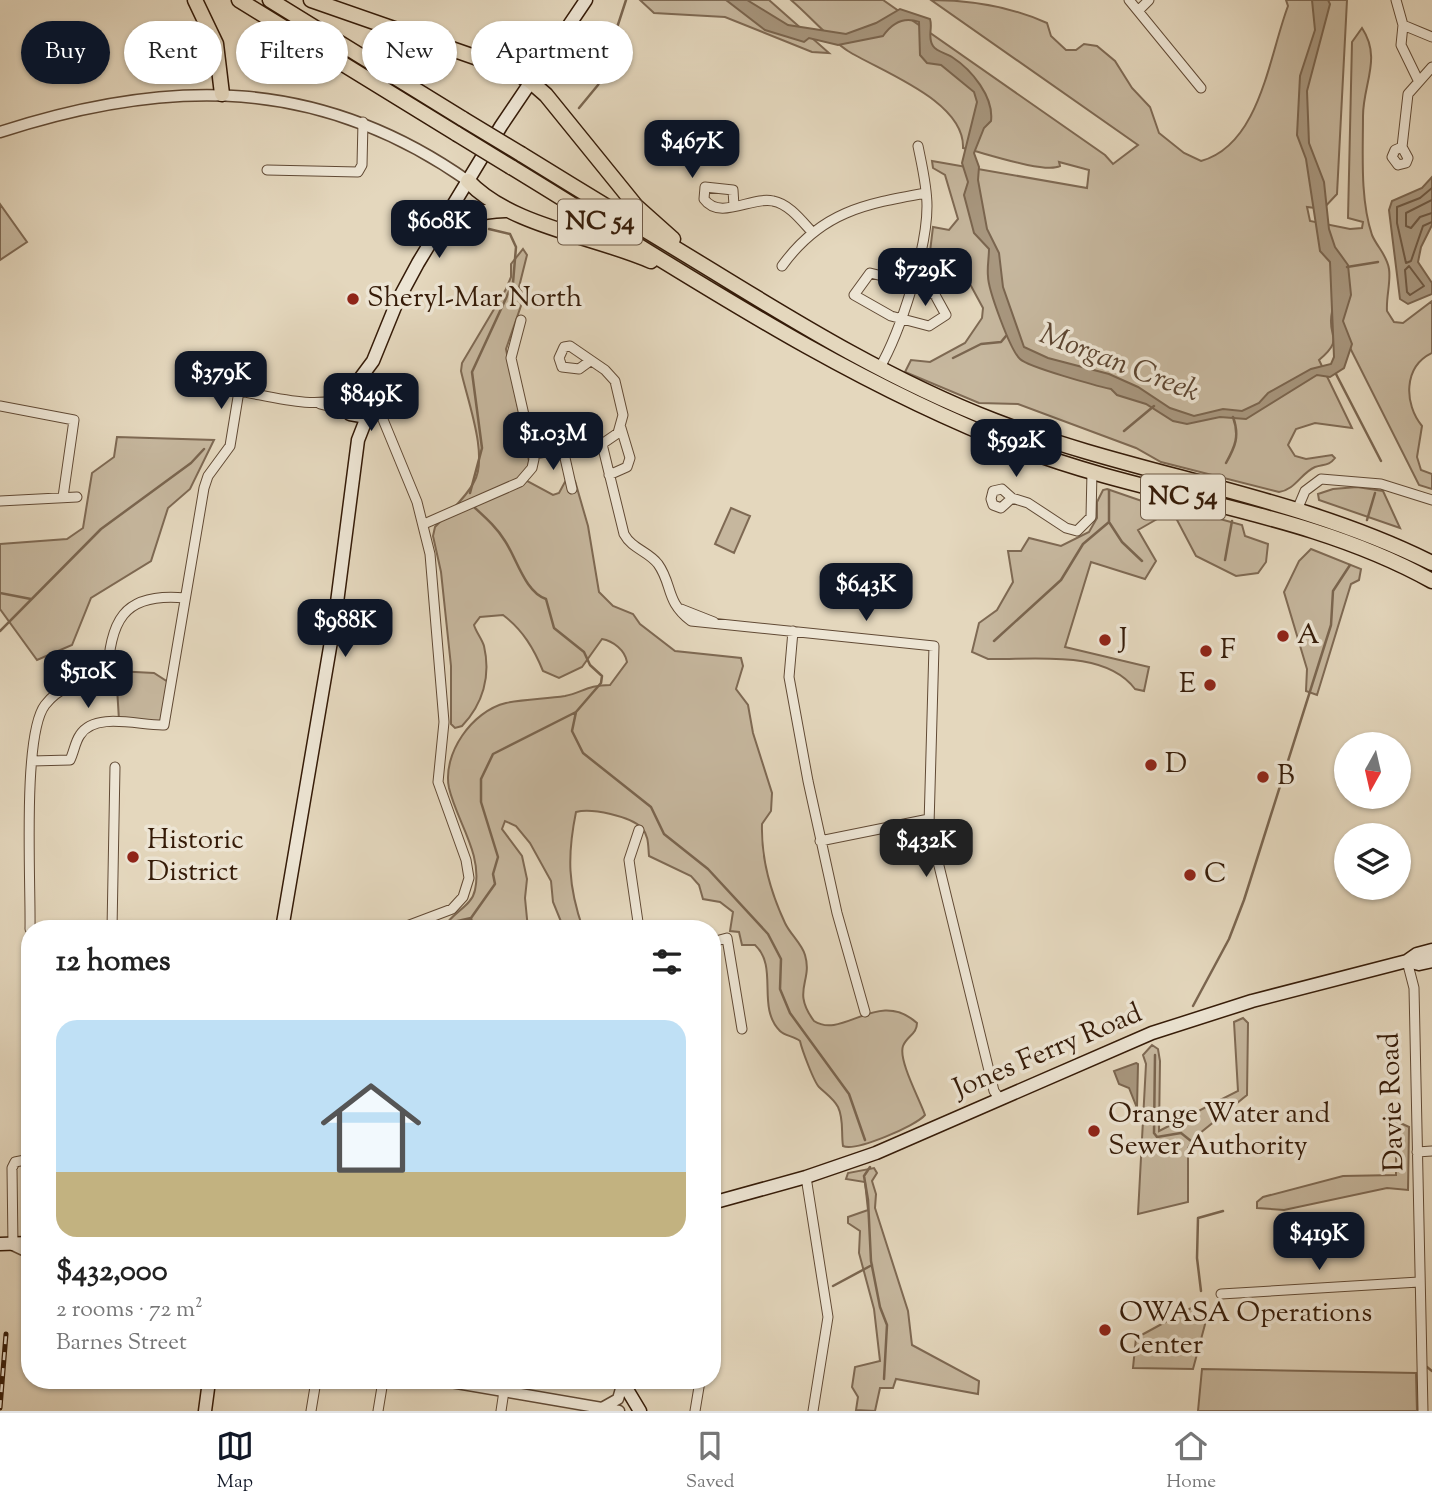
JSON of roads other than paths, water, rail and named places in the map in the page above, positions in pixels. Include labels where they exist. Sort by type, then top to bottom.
[{"type":"highway","points":[[195,0],[216,44],[222,94]]},
{"type":"highway","name":"NC 54","points":[[239,0],[689,277],[877,386],[973,430],[1092,472],[1288,524],[1365,550],[1432,582]]},
{"type":"highway","name":"NC 54","points":[[270,0],[811,332],[879,369],[994,421],[1102,458],[1345,525],[1432,564]]},
{"type":"highway","points":[[311,0],[471,56]]},
{"type":"highway","points":[[533,84],[546,95],[636,206],[709,269]]},
{"type":"highway","points":[[468,181],[484,197],[506,210],[618,247],[689,277]]},
{"type":"highway","points":[[438,229],[463,216],[506,210]]},
{"type":"highway","points":[[799,343],[864,370],[879,369]]},
{"type":"highway","points":[[877,386],[896,387],[957,412],[994,421]]},
{"type":"highway","points":[[1247,513],[1255,509],[1287,514],[1297,510]]},
{"type":"highway","points":[[1288,524],[1299,520],[1334,528],[1345,525]]},
{"type":"main road","points":[[571,21],[586,0]]},
{"type":"main road","points":[[358,440],[349,412],[351,392],[373,361],[397,302],[438,229],[528,84]]},
{"type":"main road","points":[[284,920],[335,618],[358,440],[375,398],[373,361]]},
{"type":"main road","points":[[351,392],[365,387],[375,398]]},
{"type":"main road","points":[[349,412],[368,416]]},
{"type":"main road","name":"Jones Ferry Road","points":[[721,1201],[806,1177],[876,1153],[1121,1045],[1208,1014],[1407,961],[1432,950]]},
{"type":"main road","name":"Jones Ferry Road","points":[[1407,961],[1419,964],[1432,961]]},
{"type":"main road","points":[[205,1411],[208,1389]]},
{"type":"main road","points":[[627,1389],[640,1411]]},
{"type":"street","points":[[1129,0],[1201,88]]},
{"type":"street","points":[[1139,10],[1149,0]]},
{"type":"street","points":[[1396,0],[1403,25],[1401,45],[1418,80]]},
{"type":"street","points":[[1403,25],[1432,37]]},
{"type":"street","points":[[1402,147],[1408,94],[1432,67]]},
{"type":"street","points":[[0,132],[125,101],[222,94],[282,100],[363,122],[407,142],[468,181]]},
{"type":"street","points":[[267,170],[358,172],[362,165],[363,122]]},
{"type":"street","points":[[879,369],[901,318],[926,222],[926,192],[918,146]]},
{"type":"street","points":[[782,266],[812,232],[856,207],[926,192]]},
{"type":"street","points":[[734,206],[774,201],[788,208],[812,232]]},
{"type":"street","points":[[870,272],[911,283],[935,295],[946,315],[929,326],[901,318],[854,295],[870,272]]},
{"type":"street","points":[[424,524],[520,482],[532,468],[533,454],[511,358],[521,320]]},
{"type":"street","points":[[590,361],[605,370],[615,381],[622,415],[621,428],[630,458],[627,467],[609,475]]},
{"type":"street","points":[[32,761],[70,760],[80,734],[92,725],[112,722],[164,725],[204,488],[208,476],[230,446],[239,391],[315,402],[349,412]]},
{"type":"street","points":[[315,402],[337,401],[351,392]]},
{"type":"street","points":[[375,398],[424,524],[442,667],[443,722],[438,782],[466,860],[469,878],[463,897],[452,909],[423,920]]},
{"type":"street","points":[[0,406],[74,420],[63,496]]},
{"type":"street","points":[[368,416],[383,421]]},
{"type":"street","points":[[533,454],[602,444],[614,438],[621,428]]},
{"type":"street","points":[[602,444],[624,534],[633,546],[658,564],[676,607],[723,625],[934,646],[929,819],[993,1085],[1000,1098]]},
{"type":"street","points":[[563,449],[572,489]]},
{"type":"street","points":[[1012,499],[1028,503],[1066,528],[1077,531],[1091,517],[1092,472]]},
{"type":"street","points":[[1297,510],[1305,491],[1321,479],[1381,484],[1432,500]]},
{"type":"street","points":[[0,501],[77,497]]},
{"type":"street","points":[[30,920],[32,761],[36,724],[44,706],[69,686],[107,677],[110,639],[120,618],[150,599],[185,598]]},
{"type":"street","points":[[793,631],[789,677],[820,841],[865,1012]]},
{"type":"street","points":[[112,920],[115,766]]},
{"type":"street","points":[[820,841],[929,819]]},
{"type":"street","points":[[638,920],[629,860],[639,830]]},
{"type":"street","points":[[721,940],[727,938],[742,1029]]},
{"type":"street","name":"Davie Road","points":[[1407,961],[1414,988],[1423,1411]]},
{"type":"street","points":[[1417,1152],[1432,1151]]},
{"type":"street","points":[[6,1245],[12,1166],[21,1160]]},
{"type":"street","points":[[806,1177],[828,1317],[813,1411]]},
{"type":"street","points":[[1221,1294],[1419,1282]]},
{"type":"street","points":[[1420,1302],[1432,1302]]},
{"type":"street","points":[[311,1411],[315,1389]]},
{"type":"street","points":[[378,1411],[382,1389]]},
{"type":"street","points":[[492,1389],[619,1411]]},
{"type":"street","points":[[602,1408],[617,1400],[621,1389]]},
{"type":"street","points":[[695,1411],[699,1389]]},
{"type":"street","points":[[501,1411],[504,1391]]},
{"type":"water","points":[[726,0],[747,0],[788,25],[846,34],[876,23],[900,9],[930,19],[930,39],[933,46],[967,69],[980,85],[989,103],[991,121],[984,128],[974,153],[979,167],[978,180],[987,229],[999,253],[1003,287],[1024,347],[1048,358],[1109,374],[1138,387],[1170,408],[1194,416],[1223,409],[1242,411],[1311,369],[1331,364],[1334,357],[1330,262],[1320,251],[1306,159],[1297,135],[1300,76],[1315,30],[1312,0],[1328,0],[1330,4],[1307,91],[1309,143],[1324,182],[1329,229],[1335,247],[1348,265],[1351,295],[1343,321],[1352,344],[1344,368],[1330,377],[1317,375],[1246,419],[1220,417],[1187,424],[1173,421],[1146,404],[1117,395],[1111,389],[1063,376],[1020,359],[1000,319],[989,283],[989,249],[974,233],[964,195],[968,182],[962,163],[977,102],[974,92],[941,65],[927,63],[920,55],[919,22],[903,20],[890,27],[883,36],[838,45],[809,38],[804,42],[765,30]]},
{"type":"water","points":[[1432,177],[1432,225],[1421,247],[1418,262],[1432,283],[1432,294],[1408,304],[1400,299],[1389,210],[1392,201],[1422,188]]},
{"type":"water","points":[[1136,1063],[1137,1108],[1129,1088],[1119,1084],[1114,1071]]},
{"type":"waterway","points":[[619,21],[626,0]]},
{"type":"waterway","points":[[579,108],[599,84]]},
{"type":"waterway","points":[[470,493],[482,448],[472,372],[513,283],[516,247],[510,234],[489,229]]},
{"type":"waterway","points":[[1347,267],[1378,262]]},
{"type":"waterway","points":[[953,358],[981,344],[1001,342],[1006,336]]},
{"type":"waterway","points":[[1336,374],[1381,461]]},
{"type":"waterway","name":"Morgan Creek","points":[[1124,431],[1154,406]]},
{"type":"waterway","points":[[1226,463],[1235,441],[1233,417]]},
{"type":"waterway","points":[[0,631],[101,529],[191,463],[204,449]]},
{"type":"waterway","points":[[994,641],[1061,580],[1083,544],[1109,522],[1109,490]]},
{"type":"waterway","points":[[1367,520],[1375,493]]},
{"type":"waterway","points":[[475,508],[502,536],[532,590],[546,599],[554,628],[584,652],[590,665],[602,676],[601,683],[576,712],[572,731],[583,753],[651,807],[664,834],[708,869],[768,934],[781,959],[780,989],[790,1013],[849,1094],[865,1140]]},
{"type":"waterway","points":[[1225,560],[1232,521]]},
{"type":"waterway","points":[[1109,522],[1122,542],[1142,561]]},
{"type":"waterway","points":[[1193,1006],[1229,939],[1244,900],[1331,625],[1333,591],[1350,565]]},
{"type":"waterway","points":[[0,593],[31,599]]},
{"type":"waterway","points":[[471,920],[495,884],[493,874],[498,857],[481,802],[481,779],[493,754],[576,712]]},
{"type":"waterway","points":[[462,920],[471,918]]},
{"type":"waterway","points":[[1155,1055],[1154,1133],[1157,1137],[1181,1133],[1191,1141]]},
{"type":"waterway","points":[[870,1167],[864,1176],[871,1261],[880,1307],[887,1325],[884,1379]]},
{"type":"waterway","points":[[1201,1291],[1197,1258],[1198,1218],[1223,1211]]},
{"type":"waterway","points":[[833,1286],[872,1265]]},
{"type":"waterway","points":[[1427,1367],[1432,1371]]},
{"type":"railway","points":[[0,1408],[6,1334]]},
{"type":"place","name":"Sheryl-Mar North","points":[[353,299]]},
{"type":"place","name":"A","points":[[1283,636]]},
{"type":"place","name":"J","points":[[1105,640]]},
{"type":"place","name":"F","points":[[1206,651]]},
{"type":"place","name":"E","points":[[1210,685]]},
{"type":"place","name":"D","points":[[1151,765]]},
{"type":"place","name":"B","points":[[1263,777]]},
{"type":"place","name":"Historic District","points":[[133,857]]},
{"type":"place","name":"C","points":[[1190,875]]},
{"type":"place","name":"Orange Water and Sewer Authority","points":[[1094,1131]]},
{"type":"place","name":"OWASA Operations Center","points":[[1105,1330]]}]
